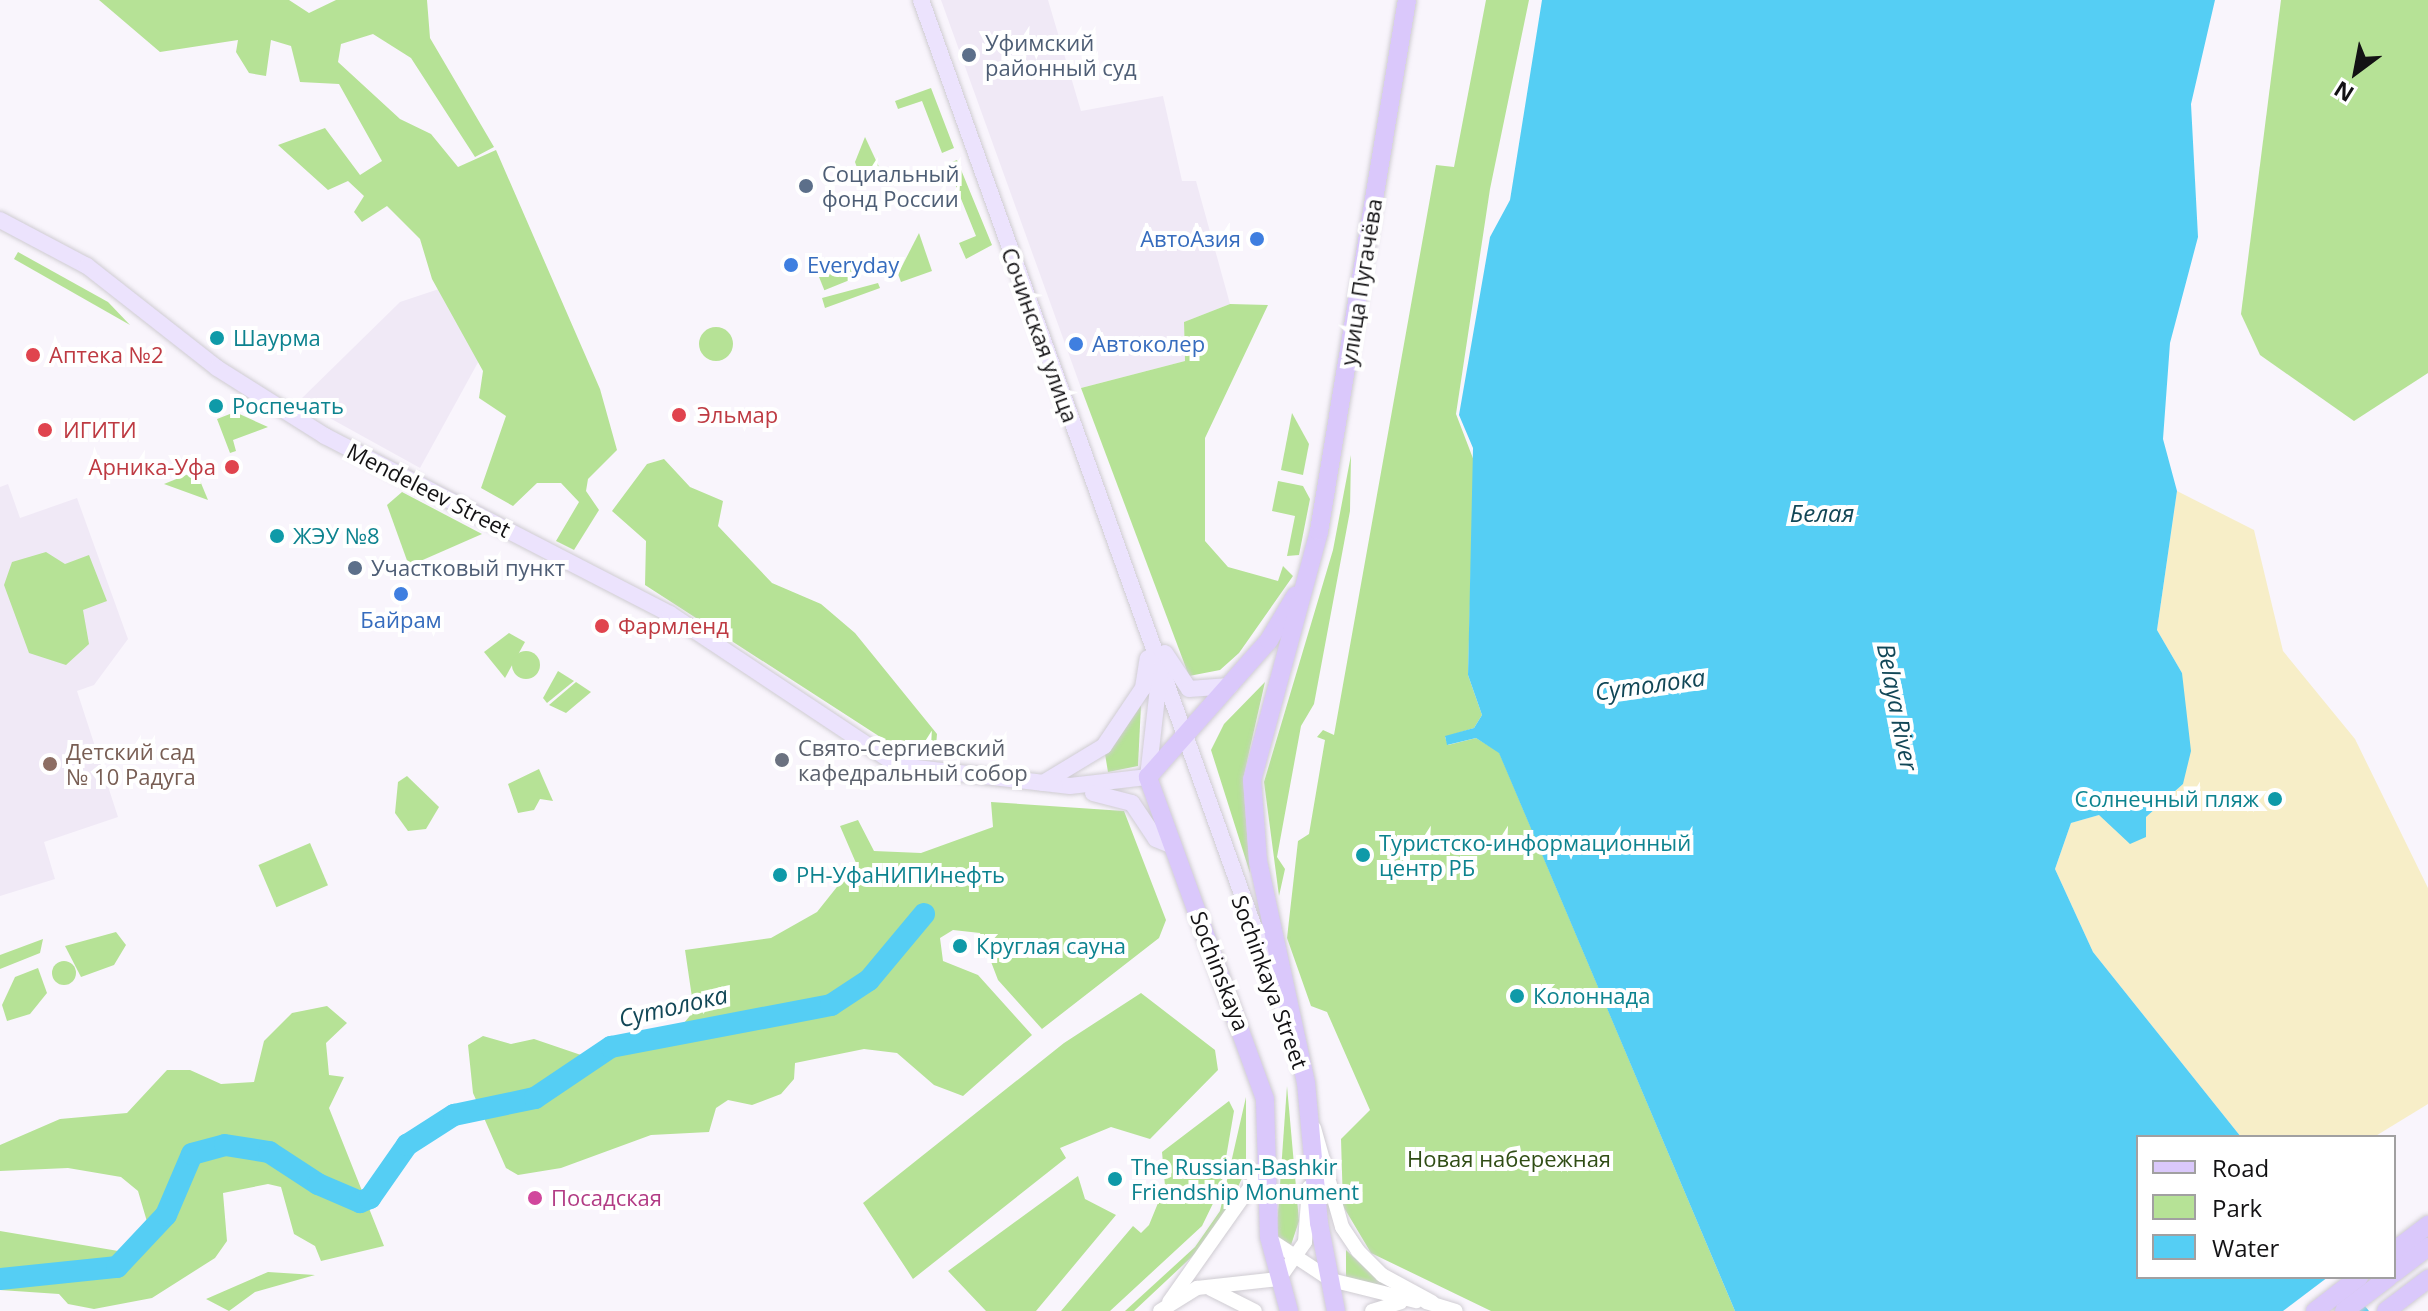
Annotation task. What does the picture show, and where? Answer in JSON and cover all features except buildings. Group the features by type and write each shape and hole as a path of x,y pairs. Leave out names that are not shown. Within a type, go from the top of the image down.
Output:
{"main road":[{"name":"Сочинская улица","path":"921,0 1185,737"},
{"name":"улица Пугачёва","path":"1312,564 1407,0"},
{"name":"Mendeleev Street","path":"0,220 87,266 217,368 325,436 670,614 899,766 1042,783 1148,777"},
{"path":"1148,777 1269,640 1312,564"},
{"path":"1291,1029 1287,971 1253,830 1252,780 1312,564"},
{"path":"1127,568 1179,682 1209,692 1230,686"},
{"path":"1042,783 1080,767 1104,746 1149,673 1127,568"},
{"name":"Сочинская улица","path":"1148,777 1160,670"},
{"name":"Sochinkaya Street","path":"1185,737 1291,1029 1312,1124 1323,1277"},
{"name":"Sochinskaya","path":"1148,777 1258,1074 1265,1099 1262,1170"},
{"path":"1042,783 1132,803 1156,839 1173,846"},
{"path":"1262,1170 1279,1279 1289,1311"},
{"path":"2396,1249 2428,1225"},
{"path":"2396,1271 2428,1247"},
{"path":"1323,1277 1336,1311"},
{"path":"2315,1311 2356,1279"},
{"path":"2344,1311 2386,1279"},
{"path":"2386,1311 2428,1279"}],"street":[{"path":"1312,1124 1342,1227 1358,1251 1382,1275 1432,1302 1456,1311"},
{"path":"1279,1279 1295,1262 1305,1242 1315,1169"},
{"path":"1164,1307 1178,1280 1223,1234 1262,1170"},
{"path":"1273,1243 1294,1251 1305,1242"},
{"path":"1273,1243 1295,1262 1323,1277 1416,1301 1432,1302"},
{"path":"1164,1307 1212,1284 1323,1277"},
{"path":"1164,1307 1213,1289 1255,1311"},
{"path":"1372,1311 1416,1301"}],"shaded area":[{"path":"941,0 1048,0 1081,111 1163,96 1182,181 1196,181 1230,304 1184,322 1185,361 1081,388"},
{"path":"451,285 487,346 420,468 299,401 400,302"},
{"path":"8,484 20,518 77,498 128,639 94,685 77,691 118,817 44,842 55,879 0,896 0,487"}],"green space":[{"path":"99,0 289,0 309,13 336,0 427,0 430,38 494,147 475,157 411,58 373,34 341,44 338,62 400,119 431,134 458,167 496,150 600,389 617,450 588,479 586,491 599,510 574,550 556,541 579,502 561,483 537,483 513,506 481,488 506,416 479,398 483,371 432,279 420,239 387,206 362,222 354,212 364,196 348,181 328,190 278,145 325,128 360,175 382,161 339,84 300,82 291,46 271,40 266,76 249,73 236,52 238,40 160,52"},
{"name":"Новая набережная","path":"1486,0 1529,0 1490,189 1456,414 1474,461 1468,675 1482,715 1474,728 1445,737 1448,745 1476,738 1499,752 1735,1311 1491,1311 1371,1253 1343,1206 1341,1139 1370,1110 1327,1012 1311,1006 1287,938 1298,841 1309,834 1325,740 1317,737 1323,730 1334,735 1436,165 1454,167"},
{"path":"2281,0 2428,0 2428,373 2354,421 2260,355 2241,314"},
{"path":"931,88 954,148 942,153 922,101 898,109 895,101"},
{"path":"865,137 880,169 860,176 855,162"},
{"path":"957,160 992,245 966,259 959,243 976,236 947,164"},
{"path":"919,233 932,271 901,282 898,274"},
{"path":"18,252 108,302 130,325 14,259"},
{"path":"851,260 858,277 824,290 818,273"},
{"path":"878,283 880,288 825,308 822,298"},
{"path":"1230,304 1268,305 1205,438 1205,541 1228,567 1278,581 1283,566 1293,576 1239,653 1220,670 1189,676 1081,388 1185,361 1184,322"},
{"path":"716,327 728,332 733,344 728,356 716,361 704,356 699,344 704,332"},
{"path":"235,412 268,427 233,440 236,451 230,453 217,419"},
{"path":"1292,413 1309,444 1303,475 1281,470"},
{"path":"1351,455 1350,511 1314,704 1301,726 1277,857 1285,869 1279,896 1264,782 1333,550"},
{"path":"664,459 690,487 723,501 718,526 772,583 821,604 855,633 937,734 935,758 905,753 645,585 646,541 612,511 647,464"},
{"path":"196,471 208,500 164,484"},
{"path":"1278,481 1303,486 1310,499 1299,555 1287,556 1295,516 1272,511"},
{"path":"402,492 482,534 409,566 387,505"},
{"path":"46,552 65,564 89,555 107,601 83,610 89,644 66,665 29,653 4,585 12,562"},
{"path":"509,633 525,642 505,678 484,652"},
{"path":"526,651 536,655 540,665 536,675 526,679 516,675 512,665 516,655"},
{"path":"558,671 574,681 547,703 543,698"},
{"path":"576,682 591,692 566,713 549,705"},
{"path":"1265,682 1243,779 1250,873 1211,750 1224,724"},
{"path":"1141,705 1138,766 1108,772 1105,754"},
{"path":"539,769 553,801 540,799 534,810 518,813 508,784"},
{"path":"407,776 439,807 426,829 408,831 395,813 398,782"},
{"path":"991,802 1124,811 1166,920 1159,938 1042,1029 998,980 980,933 953,930 940,938 943,961 978,975 1032,1035 963,1096 934,1085 897,1053 864,1049 795,1063 794,1079 781,1094 752,1105 728,1100 716,1108 709,1132 651,1135 561,1168 518,1175 506,1168 473,1093 468,1045 483,1036 511,1044 534,1039 581,1055 664,1047 694,1011 685,950 771,938 817,912 856,863 840,826 858,820 874,851 921,853 993,827"},
{"path":"310,843 328,885 276,907 258,865"},
{"path":"116,932 126,945 114,965 81,977 65,946"},
{"path":"43,939 40,953 0,969 0,955"},
{"path":"64,961 75,968 76,973 69,984 64,985 53,978 52,973 59,962"},
{"path":"38,968 47,993 30,1014 7,1021 2,1005 15,977"},
{"path":"1141,993 1215,1050 1218,1070 1150,1139 1111,1127 1060,1148 1066,1158 913,1279 863,1203 1064,1043"},
{"path":"327,1006 347,1023 326,1043 329,1075 344,1077 329,1108 384,1246 321,1261 315,1246 294,1234 281,1187 268,1184 223,1193 227,1241 215,1258 152,1298 94,1309 68,1304 59,1294 0,1290 0,1231 136,1254 148,1225 138,1191 121,1177 68,1168 0,1171 0,1145 60,1119 127,1113 167,1070 190,1070 221,1084 254,1082 264,1041 292,1013"},
{"path":"1287,1086 1299,1221 1291,1245 1277,1237"},
{"path":"1246,1097 1246,1170 1215,1235 1134,1311 1125,1311 1195,1247 1220,1211"},
{"path":"1229,1101 1234,1111 1221,1187 1202,1226 1110,1311 1061,1311 1133,1226 1141,1233 1149,1225 1165,1186 1162,1152"},
{"path":"1078,1176 1085,1199 1116,1215 1036,1311 986,1311 948,1271"},
{"path":"1346,1250 1366,1269 1402,1292 1346,1279"},
{"path":"268,1272 315,1275 255,1292 229,1311 206,1299"}],"sand":[{"name":"Солнечный пляж","path":"2177,491 2254,530 2283,651 2355,739 2428,888 2428,1104 2377,1135 2239,1135 2093,952 2055,869 2071,823 2099,815 2146,817 2183,784 2182,673 2157,630"}],"water":[{"name":"Белая","path":"1542,0 2215,0 2191,104 2198,237 2170,343 2163,439 2177,491 2157,630 2182,673 2191,751 2183,784 2146,817 2146,837 2130,844 2099,815 2071,823 2055,869 2093,952 2239,1135 2136,1135 2136,1279 2343,1279 2369,1311 1735,1311 1499,753 1476,738 1447,745 1445,736 1474,728 1482,715 1468,675 1473,448 1459,415 1490,237 1510,200"}],"pier":[{"path":"2325,1279 2348,1279 2358,1311 2283,1311"}],"waterway":[{"name":"Сутолока","path":"0,1279 117,1267 166,1215 192,1154 225,1145 269,1152 318,1184 360,1202 370,1198 407,1145 454,1115 535,1098 611,1047 831,1005 869,980 924,914"}],"place":[{"name":"Уфимский районный суд","path":"969,55"},
{"name":"Социальный фонд России","path":"806,186"},
{"name":"АвтоАзия","path":"1257,239"},
{"name":"Everyday","path":"791,265"},
{"name":"Шаурма","path":"217,338"},
{"name":"Автоколер","path":"1076,344"},
{"name":"Аптека №2","path":"33,355"},
{"name":"Роспечать","path":"216,406"},
{"name":"Эльмар","path":"679,415"},
{"name":"ИГИТИ","path":"45,430"},
{"name":"Арника-Уфа","path":"232,467"},
{"name":"ЖЭУ №8","path":"277,536"},
{"name":"Участковый пункт","path":"355,568"},
{"name":"Байрам","path":"401,594"},
{"name":"Фармленд","path":"602,626"},
{"name":"Свято-Сергиевский кафедральный собор","path":"782,760"},
{"name":"Детский сад № 10 Радуга","path":"50,764"},
{"name":"Солнечный пляж","path":"2275,799"},
{"name":"Туристско-информационный центр РБ","path":"1363,855"},
{"name":"РН-УфаНИПИнефть","path":"780,875"},
{"name":"Круглая сауна","path":"960,946"},
{"name":"Колоннада","path":"1517,996"},
{"name":"The Russian-Bashkir Friendship Monument","path":"1115,1179"},
{"name":"Посадская","path":"535,1198"}],"water label":[{"name":"Belaya River","path":"1898,707"}]}
